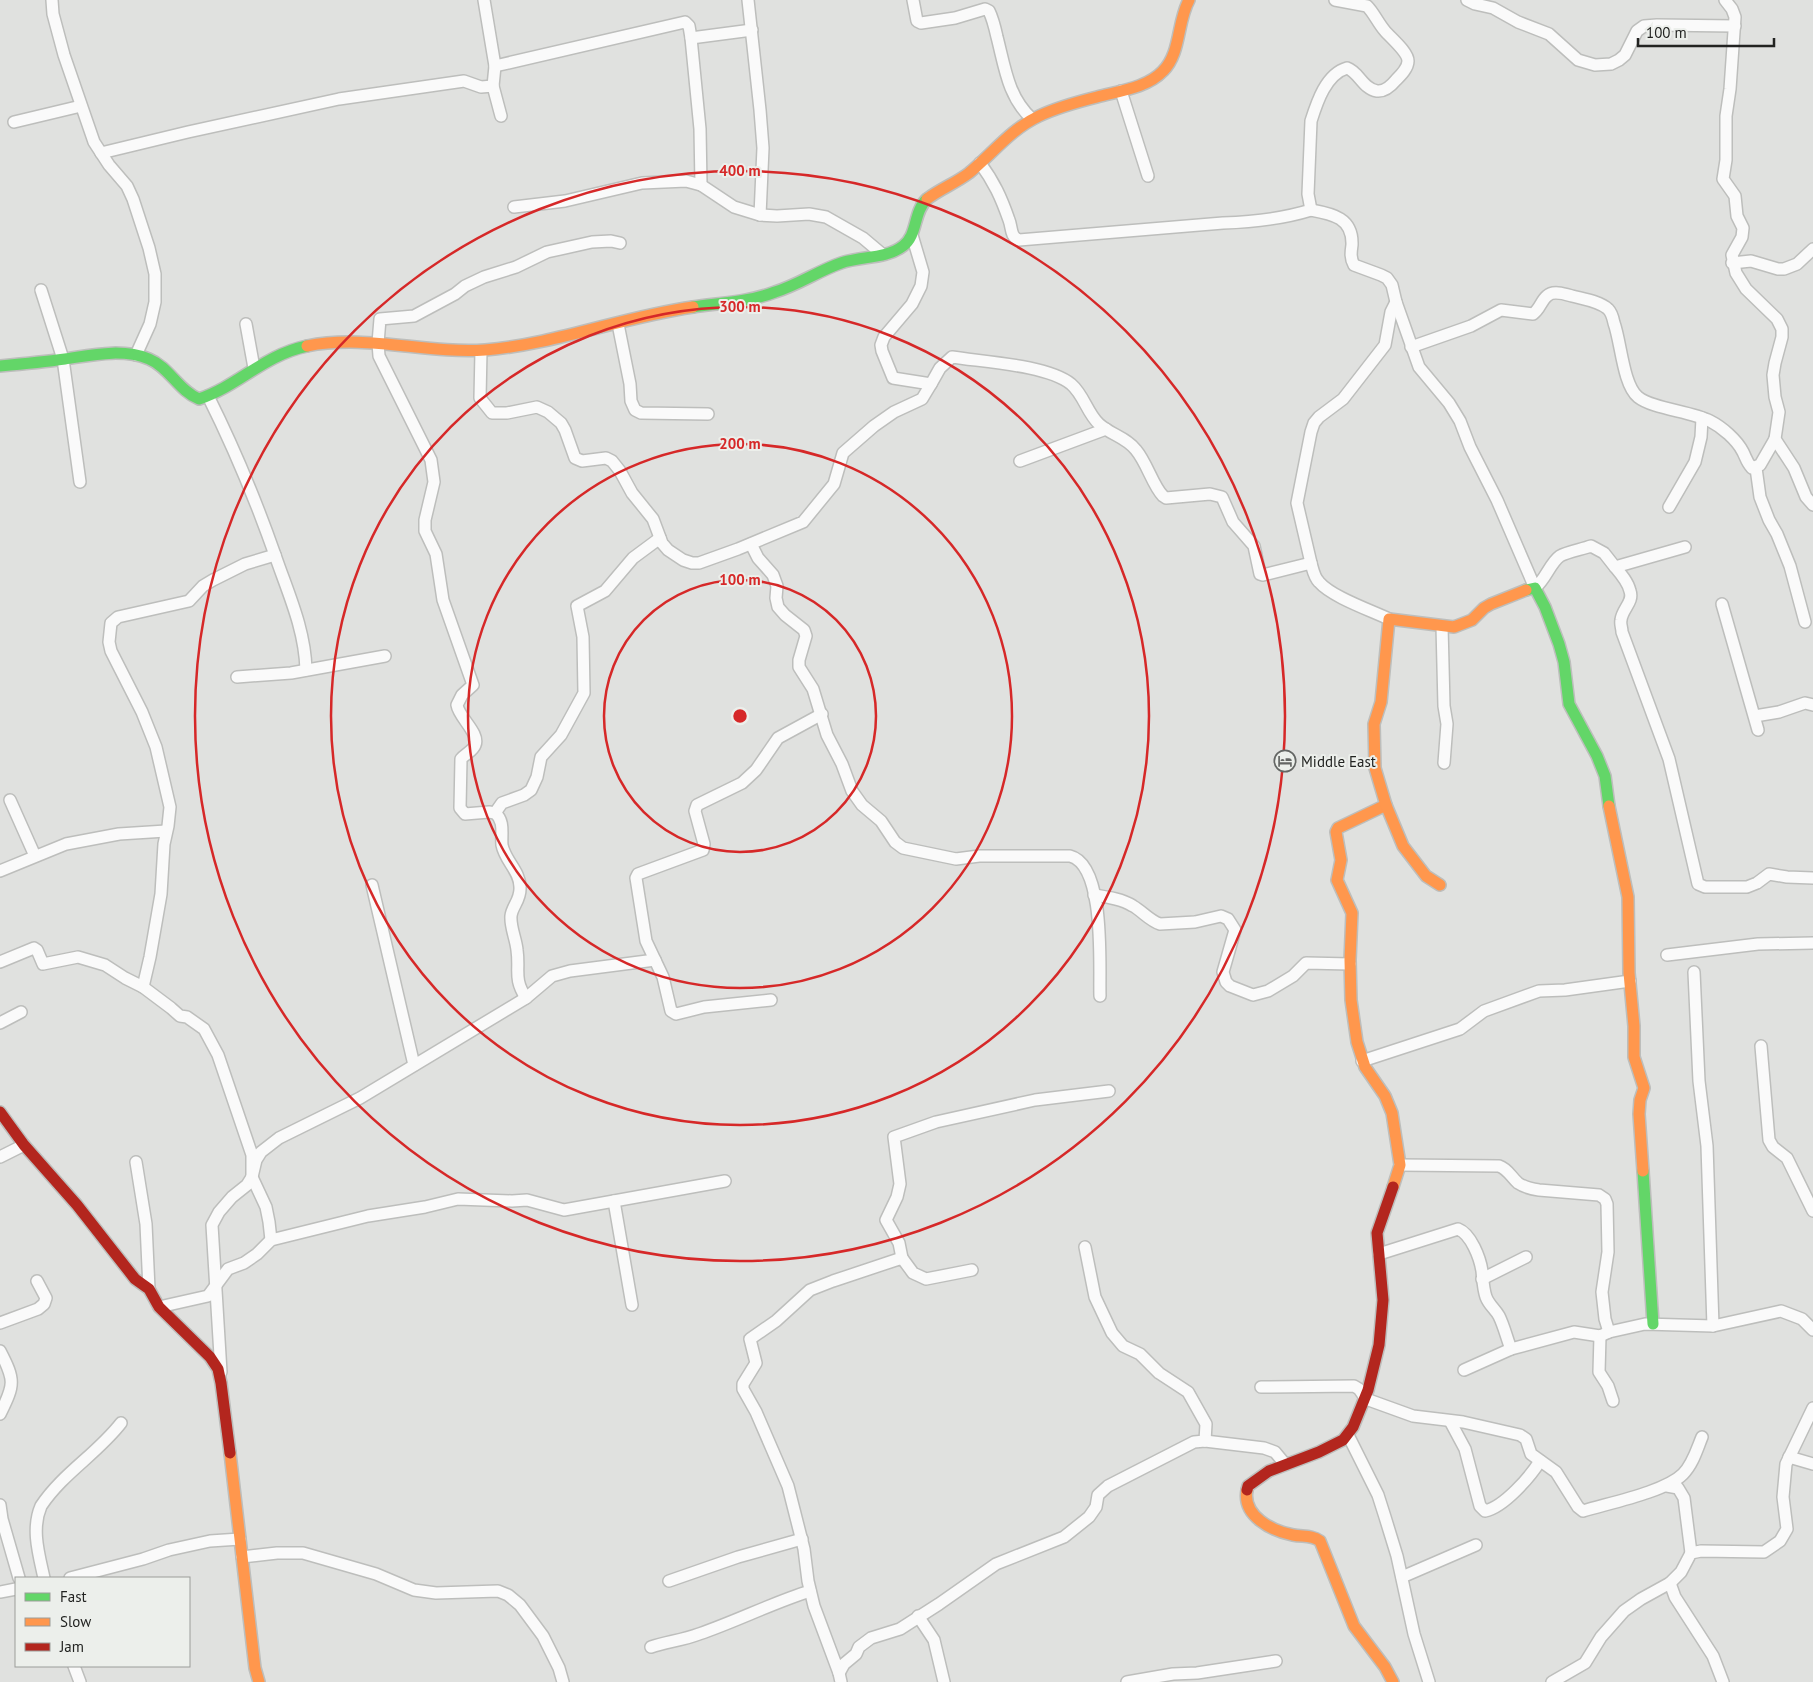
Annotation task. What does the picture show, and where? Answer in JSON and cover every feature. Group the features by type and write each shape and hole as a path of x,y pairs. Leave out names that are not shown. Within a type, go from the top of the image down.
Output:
{"street":[{"path":"52,0 53,14 94,142 127,186 133,199 155,274 155,302 150,324 136,355"},
{"path":"484,0 495,66 493,86 501,116"},
{"path":"748,0 763,148 760,215"},
{"path":"913,0 917,21 921,23 955,18 985,9 989,11 1009,87 1023,110 1032,119"},
{"path":"0,366 109,353 136,355 150,359 194,398 199,399 208,396 254,368 286,352 308,345 344,341 436,350 481,351 522,346 669,311 771,294 843,262 902,248 912,236 920,208 923,204 931,196 959,180 980,163 1009,134 1032,119 1050,111 1121,91 1162,73 1173,55 1180,20 1184,7 1189,0"},
{"path":"1311,210 1308,194 1311,121 1314,110 1329,80 1347,68 1354,72 1370,89 1386,90 1404,72 1408,64 1407,56 1367,6 1336,0"},
{"path":"1467,0 1474,4 1493,8 1518,22 1549,34 1578,60 1595,65 1611,64 1626,55 1637,31 1644,26 1735,26"},
{"path":"1725,0 1732,9 1735,17 1735,26 1726,116 1726,160 1723,175 1725,182 1735,196 1738,216 1743,228 1743,233 1732,255 1732,262 1740,282 1777,319 1782,329 1782,337 1773,375 1778,412 1774,439 1760,465 1756,468"},
{"path":"495,66 681,21 685,22 689,26 691,38 700,136 701,185"},
{"path":"691,38 752,30"},
{"path":"101,153 339,99 464,81 481,87 493,86"},
{"path":"1121,91 1148,176"},
{"path":"14,122 81,106"},
{"path":"980,163 996,186 1010,222 1012,235 1019,240 1223,222 1248,222 1292,216 1311,210 1343,220 1349,226 1352,234 1351,258 1354,265 1387,278 1392,284 1396,302 1419,367 1450,403 1460,421 1470,447 1497,500 1545,607 1564,662 1569,704 1592,744 1605,776 1606,790 1628,897 1634,1058 1644,1088 1640,1100 1639,1114 1653,1324"},
{"path":"514,207 565,201 642,183 686,181 701,185 734,207 760,215 809,214 826,217 863,238 882,254"},
{"path":"912,236 923,272 921,286 912,304 884,337 882,351 894,378 931,384"},
{"path":"526,998 519,984 517,974 517,950 511,919 512,912 520,896 521,886 515,870 504,851 501,820 495,813 465,814 460,808 461,759 473,748 476,740 459,713 457,705 462,695 473,685 443,600 436,554 425,531 425,520 434,482 431,460 379,356 380,319 412,317 455,294 464,286 516,267 547,252 592,242 611,241 620,243"},
{"path":"1732,262 1751,261 1784,269 1798,264 1813,249"},
{"path":"41,290 63,359 80,482"},
{"path":"1411,347 1471,326 1501,310 1533,314 1539,309 1547,296 1552,293 1572,296 1598,304 1610,311 1620,338 1628,383 1639,398 1710,421 1726,432 1739,446 1748,465 1756,468"},
{"path":"1396,302 1391,312 1385,344 1344,399 1319,418 1314,423 1311,432 1297,504 1314,575 1323,586 1389,619 1454,627 1472,620 1491,604 1530,588 1535,588 1543,581 1561,556 1591,546 1604,552 1631,592 1629,604 1622,614 1620,621 1622,632 1651,707 1673,772 1698,884 1705,887 1747,887 1757,883 1769,874 1813,878"},
{"path":"246,324 254,368"},
{"path":"618,324 630,384 631,401 635,410 641,413 708,414"},
{"path":"481,351 480,398 492,413 507,414 537,407 548,412 566,430 575,458 582,461 606,458 612,462 620,471 632,493 653,519 662,543 682,560 692,563 699,563 799,525 808,518 836,481 843,453 874,426 894,412 922,399 940,368 952,357 1039,370 1070,383 1091,415 1106,429 1130,442 1138,451 1163,496 1166,498 1210,494 1222,497 1233,522 1254,546 1260,574 1263,575 1311,564"},
{"path":"208,396 257,504 300,626 306,670"},
{"path":"1669,507 1695,462 1701,436 1702,418"},
{"path":"1020,461 1106,429"},
{"path":"1774,439 1794,468 1806,497 1813,505"},
{"path":"1756,468 1760,497 1790,566 1805,622"},
{"path":"495,813 500,805 506,801 524,795 531,790 537,777 541,756 561,735 584,693 583,637 577,606 605,591 633,558 660,538"},
{"path":"750,544 758,558 773,575 777,586 776,598 778,606 785,615 804,630 806,636 799,660 799,667 813,689 830,743 842,764 855,798 881,820 899,846 956,860 979,856 1073,856 1084,868 1094,895 1100,923 1100,996"},
{"path":"1615,567 1685,547"},
{"path":"143,987 161,894 164,844 170,807 159,756 142,712 111,651 109,642 111,623 118,618 189,601 203,586 212,580 245,564 275,555"},
{"path":"1722,604 1758,730"},
{"path":"1389,619 1381,702 1375,717 1375,768 1386,805 1403,846 1426,876 1440,885"},
{"path":"1442,626 1444,706 1447,724 1444,763"},
{"path":"237,677 292,672 385,656"},
{"path":"1755,716 1779,712 1805,703 1813,705"},
{"path":"770,1000 704,1007 676,1014 671,1011 666,985 646,941 636,876 703,850 704,844 695,811 696,806 742,783 756,770 778,738 822,714"},
{"path":"10,800 35,856"},
{"path":"1386,805 1338,828 1336,832 1341,860 1337,880 1351,910 1350,964 1353,1020 1362,1061 1368,1074 1385,1096 1392,1113 1400,1165 1377,1232 1376,1244 1379,1254 1383,1301 1379,1345 1366,1399 1348,1435 1325,1450 1285,1464 1260,1478 1248,1486 1245,1498 1260,1522 1286,1533 1312,1536 1320,1541 1359,1636 1387,1669 1393,1682"},
{"path":"0,871 66,844 119,834 166,831"},
{"path":"372,885 414,1065"},
{"path":"1094,895 1124,901 1160,924 1195,922 1221,916 1225,917 1231,922 1235,930 1224,969 1224,979 1230,986 1252,994 1270,990 1290,979 1306,962 1350,964"},
{"path":"1667,955 1758,944 1813,943"},
{"path":"0,962 34,948 37,950 43,964 79,957 105,965 143,987 180,1016 187,1017 204,1029 218,1055 252,1155 252,1177 266,1207 270,1222 271,1240"},
{"path":"259,1682 255,1668 221,1383 212,1225 218,1212 232,1197 247,1186 252,1177 256,1160 269,1145 279,1138 360,1098 526,998 552,976 655,960"},
{"path":"1694,972 1699,1081 1706,1146 1713,1326"},
{"path":"1362,1061 1460,1029 1484,1011 1539,991 1564,990 1630,981"},
{"path":"0,1023 21,1012"},
{"path":"1761,1046 1769,1140 1773,1147 1787,1158 1813,1211"},
{"path":"972,1270 926,1279 914,1273 902,1258 897,1240 886,1220 897,1197 900,1184 894,1137 936,1122 1035,1100 1109,1091"},
{"path":"0,1112 24,1145 77,1205 135,1279 150,1289"},
{"path":"0,1157 24,1145"},
{"path":"136,1162 146,1224 150,1289 159,1307 210,1357 218,1369 221,1383"},
{"path":"1400,1165 1499,1166 1519,1183 1530,1188 1599,1195 1605,1199 1608,1204 1608,1252 1602,1292 1605,1334 1599,1372 1608,1386 1613,1401"},
{"path":"159,1307 208,1296 215,1284 228,1270 244,1264 271,1240 368,1216 426,1207 458,1199 512,1202 527,1200 564,1210 725,1181"},
{"path":"614,1201 632,1305"},
{"path":"1379,1254 1458,1229 1462,1230 1467,1235 1480,1261 1486,1297 1489,1305 1499,1316 1511,1349"},
{"path":"1085,1247 1095,1297 1112,1333 1124,1346 1140,1354 1159,1373 1188,1392 1206,1424 1205,1441"},
{"path":"1482,1279 1526,1257"},
{"path":"840,1677 814,1606 802,1539 788,1486 766,1435 743,1390 743,1384 756,1363 750,1339 776,1321 810,1290 902,1258"},
{"path":"0,1323 38,1309 44,1304 46,1298 37,1281"},
{"path":"1464,1370 1511,1349 1574,1332 1605,1334 1629,1327 1653,1324 1713,1326 1781,1312 1802,1319 1813,1330"},
{"path":"0,1351 12,1378 8,1398 0,1414"},
{"path":"1261,1387 1354,1386 1359,1389 1366,1399 1413,1416 1480,1425 1525,1437 1531,1454 1556,1472 1578,1507 1583,1511 1667,1486 1683,1474 1692,1463 1702,1437"},
{"path":"1691,1553 1701,1551 1764,1552 1780,1541 1787,1529 1783,1498 1786,1464 1813,1408"},
{"path":"1450,1421 1465,1449 1480,1506 1485,1511 1492,1509 1517,1489 1540,1461"},
{"path":"44,1577 37,1542 41,1506 68,1475 109,1439 121,1423"},
{"path":"1348,1435 1378,1495 1402,1577 1414,1634 1429,1682"},
{"path":"840,1677 844,1664 856,1654 859,1647 871,1638 900,1629 996,1564 1064,1536 1089,1517 1096,1507 1098,1495 1108,1486 1189,1443 1205,1441 1264,1448 1272,1450 1285,1464"},
{"path":"1789,1457 1813,1464"},
{"path":"1552,1682 1587,1661 1601,1637 1624,1611 1670,1583 1681,1572 1691,1553 1684,1498 1678,1488 1667,1486"},
{"path":"0,1504 2,1519 19,1577"},
{"path":"74,1577 143,1560 168,1550 210,1541 240,1539"},
{"path":"669,1581 729,1560 802,1539"},
{"path":"1402,1577 1476,1545"},
{"path":"242,1557 277,1553 303,1553 376,1574 414,1590 436,1593 498,1591 508,1595 520,1604 543,1636 559,1668 563,1682"},
{"path":"1670,1583 1675,1596 1714,1656 1724,1682"},
{"path":"0,1592 15,1589"},
{"path":"650,1647 696,1635 810,1591"},
{"path":"918,1616 934,1640 944,1682"},
{"path":"1127,1682 1179,1673 1197,1673 1276,1661"},
{"path":"74,1667 80,1682"}],"traffic: fast":[{"path":"693,307 745,300 765,295 792,286 841,263 896,250 908,241 919,210 927,199"},
{"path":"0,366 96,354 128,354 149,359 156,363 199,399 226,386 277,356 307,346"},
{"path":"1526,590 1535,588 1545,607 1564,662 1569,704 1597,756 1605,776 1609,806"},
{"path":"1643,1171 1653,1324"}],"traffic: slow":[{"path":"927,199 969,173 1011,134 1029,121 1068,105 1141,85 1156,77 1169,64 1173,55 1182,18 1189,0"},
{"path":"307,346 351,342 441,349 485,350 537,342 667,311 693,307"},
{"path":"1440,885 1426,876 1403,846 1386,805 1375,768 1374,724 1381,702 1389,619 1454,627 1472,620 1491,604 1526,590"},
{"path":"1386,805 1338,828 1336,832 1341,860 1337,880 1352,913 1351,1000 1357,1042 1365,1067 1385,1096 1392,1113 1400,1165 1393,1187"},
{"path":"1609,806 1628,897 1629,973 1634,1026 1634,1057 1644,1088 1640,1100 1639,1114 1643,1171"},
{"path":"230,1453 255,1668 259,1682"},
{"path":"1247,1490 1249,1507 1260,1521 1276,1530 1297,1536 1311,1537 1320,1541 1354,1626 1385,1667 1393,1682"}],"traffic: jam":[{"path":"0,1112 24,1145 77,1205 135,1279 149,1289 159,1307 210,1357 218,1369 221,1383 230,1453"},
{"path":"1247,1490 1248,1486 1269,1471 1319,1452 1343,1440 1353,1427 1368,1390 1379,1345 1383,1300 1377,1233 1393,1187"}],"place":[{"name":"Middle East","path":"1285,761"}]}
